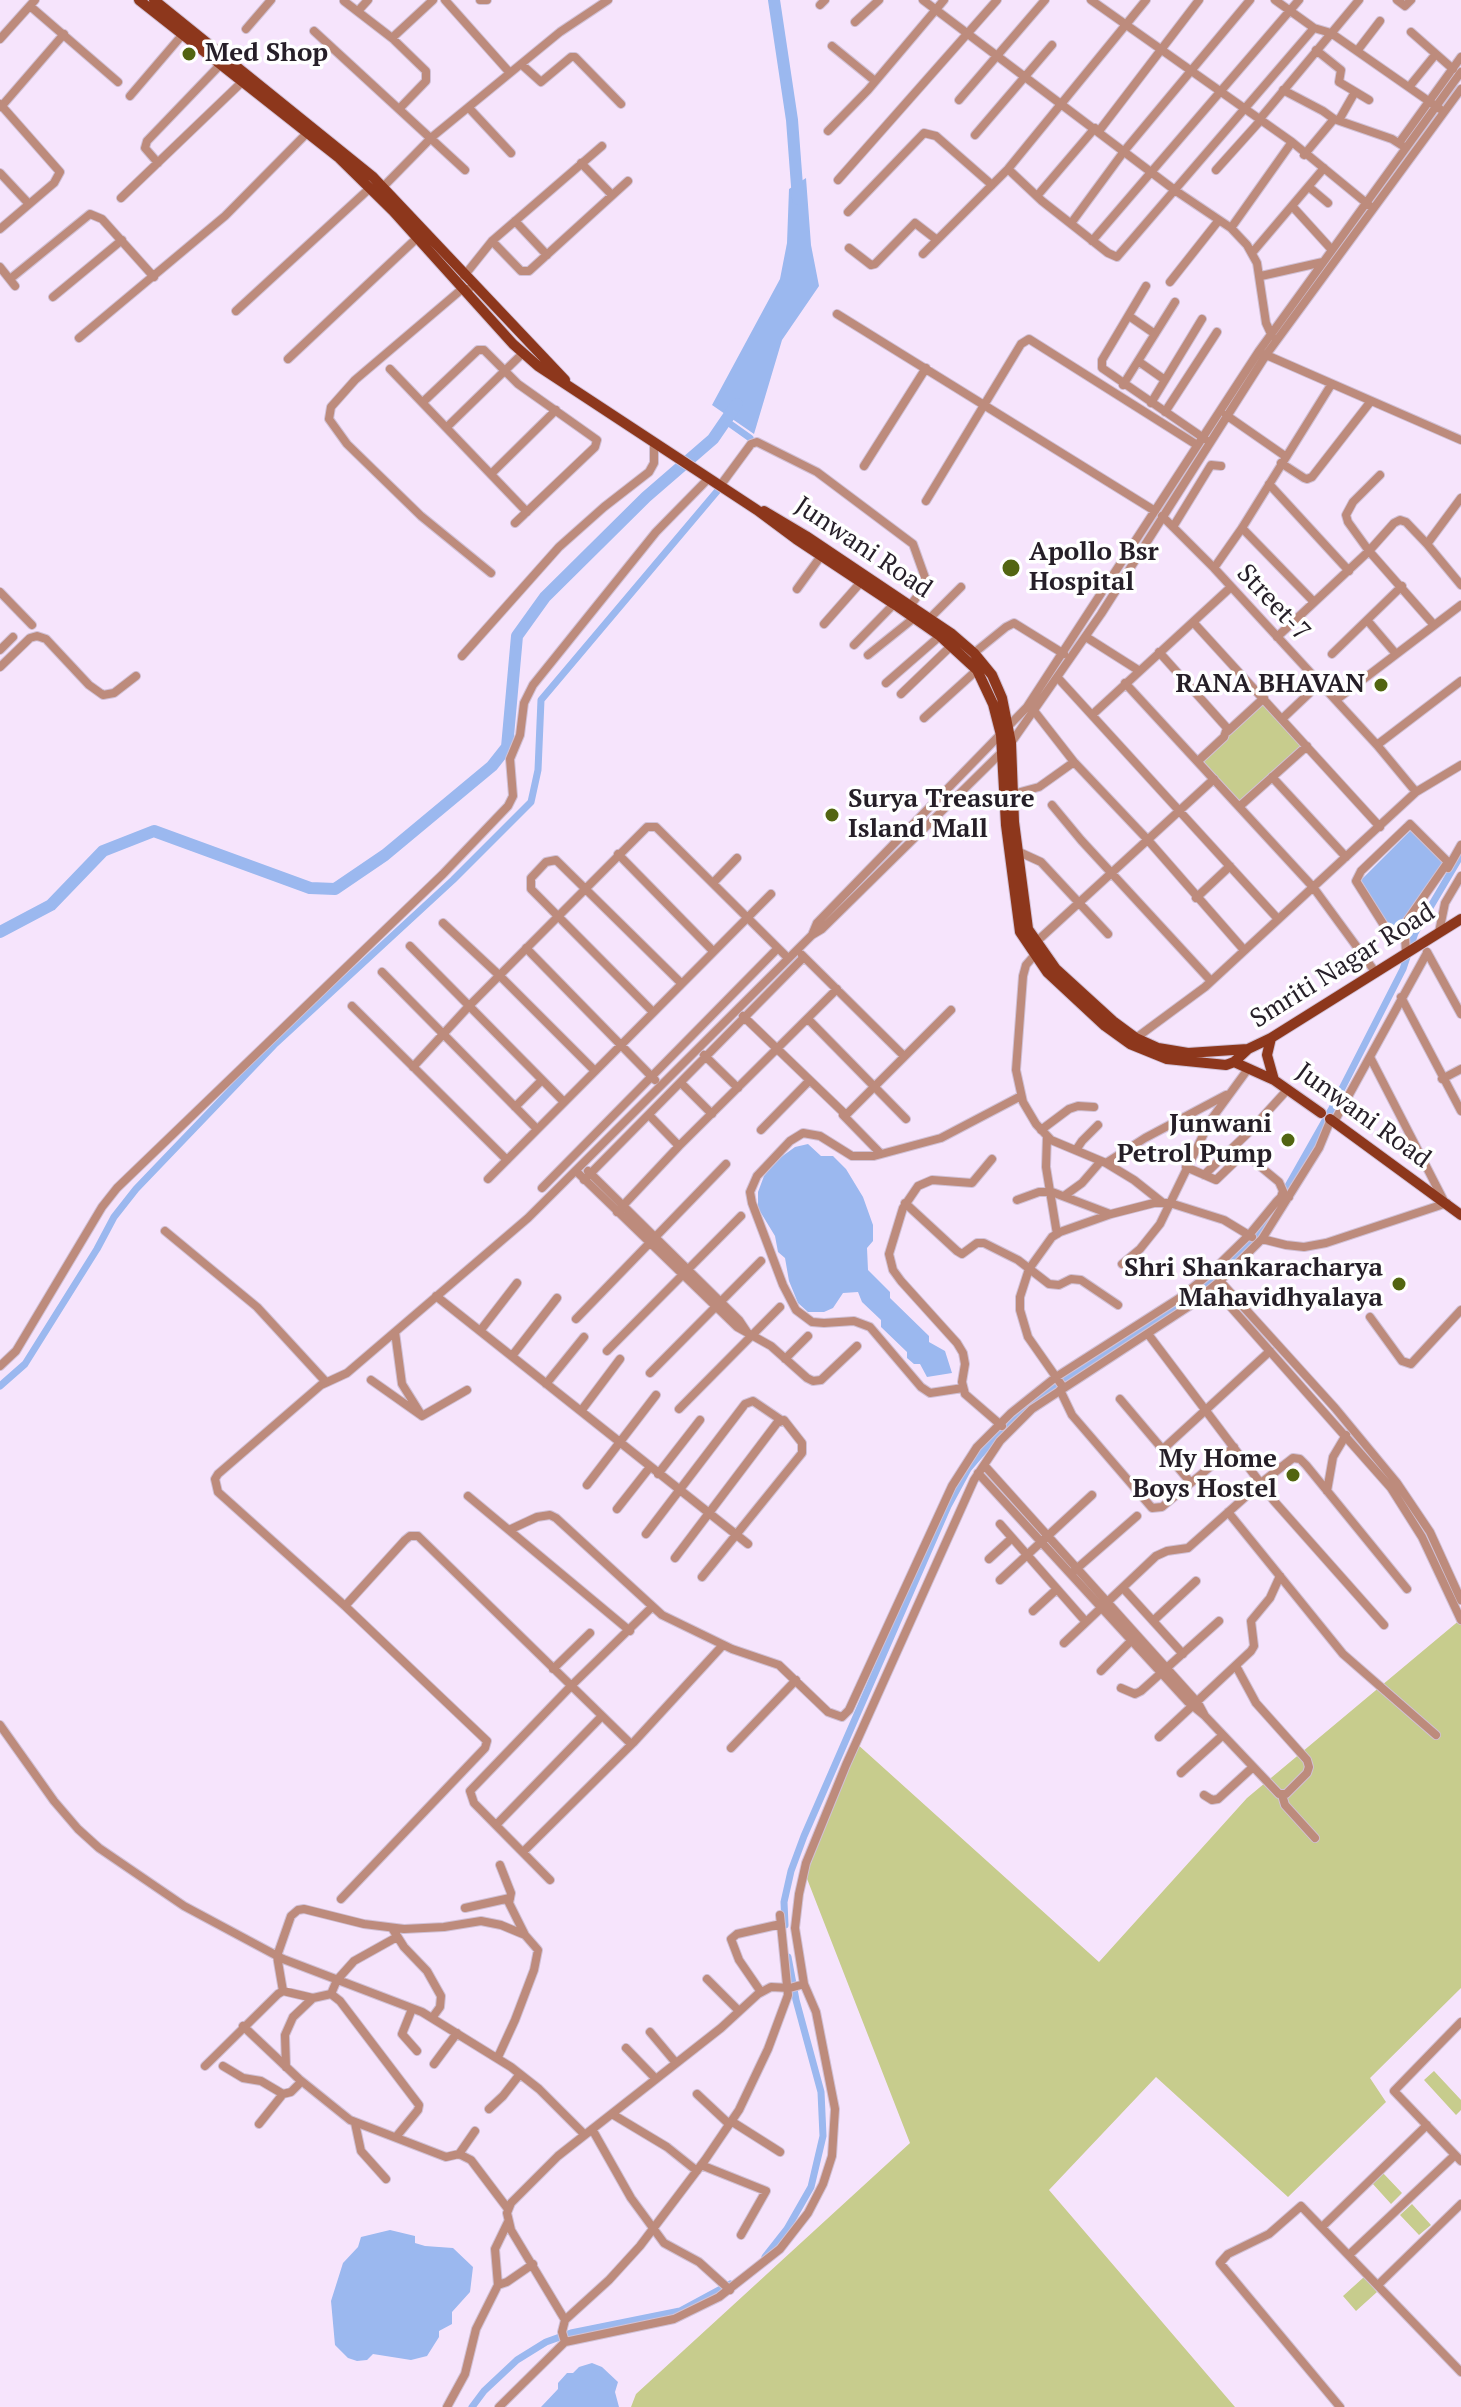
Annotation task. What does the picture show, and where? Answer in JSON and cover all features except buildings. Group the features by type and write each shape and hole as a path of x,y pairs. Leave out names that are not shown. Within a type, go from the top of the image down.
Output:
{"main road":[{"path":"139,0 242,82 310,130 370,188 523,353 757,510"},
{"path":"154,0 383,187 571,388"},
{"name":"Junwani Road","path":"757,510 940,636 977,670 1011,743 1024,910 1036,949"},
{"name":"Junwani Road","path":"757,510 774,516 910,606 974,653 985,666 997,686 1005,732 1002,752 1006,825 1020,932 1105,1026 1130,1044 1152,1054 1202,1063 1226,1065 1234,1062 1274,1080 1461,1215"},
{"name":"Smriti Nagar Road","path":"1248,1049 1271,1038 1406,953 1423,948 1439,932 1461,919"},
{"name":"Junwani Road","path":"1078,996 1136,1038 1158,1048 1188,1053 1248,1049"},
{"path":"1271,1038 1267,1055 1274,1080"},
{"path":"1234,1062 1248,1049"}],"street":[{"path":"358,11 368,0"},
{"path":"392,38 433,0"},
{"path":"445,0 510,73"},
{"path":"480,0 487,0"},
{"path":"236,311 370,188 383,187 432,137 560,32 608,0"},
{"path":"855,22 879,0"},
{"path":"923,0 1125,150 1151,173 1231,228 1252,253 1261,276 1266,323 1273,338"},
{"path":"828,131 944,0"},
{"path":"838,180 997,0"},
{"path":"959,100 1045,0"},
{"path":"1091,0 1292,142 1304,155 1370,206"},
{"path":"923,254 1008,169 1146,0"},
{"path":"1037,196 1097,130 1199,0"},
{"path":"1072,222 1125,150 1250,0"},
{"path":"1275,0 1314,28 1331,33 1436,107"},
{"path":"1092,241 1299,0"},
{"path":"1216,170 1359,0"},
{"path":"1397,0 1405,6 1411,0"},
{"path":"344,1 392,38 422,66 428,76 400,108"},
{"path":"246,29 265,2"},
{"path":"0,39 33,3 118,82"},
{"path":"1357,51 1380,21"},
{"path":"1008,169 1092,241 1113,256 1121,256 1314,28"},
{"path":"314,31 465,170"},
{"path":"1411,32 1435,55 1457,70"},
{"path":"0,229 54,183 60,172 1,105 64,34"},
{"path":"130,96 183,34"},
{"path":"975,135 1052,45"},
{"path":"832,46 875,81"},
{"path":"1316,50 1341,70 1339,82 1369,100"},
{"path":"1409,87 1435,55"},
{"path":"521,64 541,82 575,57 621,104"},
{"path":"959,786 1002,752 1035,712 1086,637 1203,442 1262,353 1370,206 1436,107 1461,57"},
{"path":"158,163 145,148 147,141 220,65"},
{"path":"121,198 242,82"},
{"path":"1273,338 1323,262 1370,206 1403,146 1436,107 1461,89"},
{"path":"1283,90 1336,120 1403,146"},
{"path":"1304,155 1326,125 1336,120 1355,92"},
{"path":"469,108 511,153"},
{"path":"79,338 232,209 310,130"},
{"path":"848,212 924,133 936,136 992,185"},
{"path":"1231,228 1292,142"},
{"path":"464,276 492,241 602,146"},
{"path":"581,163 612,195"},
{"path":"1252,253 1324,168"},
{"path":"0,173 29,204"},
{"path":"492,241 524,273 628,181"},
{"path":"1309,187 1328,203"},
{"path":"1293,207 1332,250"},
{"path":"0,267 13,282 90,214 102,219 154,277"},
{"path":"1170,282 1219,220"},
{"path":"515,221 547,255"},
{"path":"849,248 871,265 875,264 915,223 937,240"},
{"path":"288,359 417,238"},
{"path":"53,297 122,240"},
{"path":"1261,276 1323,262"},
{"path":"1146,286 1101,364 1105,372 1203,442"},
{"path":"476,288 462,289 355,380 331,407 329,419 347,444 421,516 491,573"},
{"path":"1123,385 1175,302"},
{"name":"Street-7","path":"837,314 986,403 1159,513 1336,700 1416,792"},
{"path":"1129,316 1155,334"},
{"path":"1151,403 1202,319"},
{"path":"1165,412 1217,332"},
{"path":"926,501 1021,344 1029,339 1203,442"},
{"path":"1187,346 1202,355"},
{"path":"423,402 481,349 503,372 592,434 597,444 515,523"},
{"path":"447,427 523,353"},
{"path":"1262,353 1461,440"},
{"path":"1203,442 1226,415 1262,353"},
{"path":"1138,361 1165,380"},
{"path":"864,466 926,368"},
{"path":"390,369 527,512"},
{"path":"1214,568 1331,385"},
{"path":"1226,415 1307,479 1312,477 1371,401"},
{"path":"491,474 556,410"},
{"path":"1450,434 1461,426"},
{"path":"720,486 751,444 757,442 817,472 913,544 927,583 910,606"},
{"path":"462,656 559,547 649,472 658,445"},
{"path":"1173,527 1211,465 1221,466"},
{"path":"1380,475 1353,502 1346,515 1353,531 1434,625"},
{"path":"0,1366 16,1351 102,1207 117,1188 443,874 508,806 513,796 510,759 520,735 524,703 533,685 703,476"},
{"path":"1269,484 1349,571"},
{"path":"1427,544 1459,505"},
{"path":"341,1899 487,1744 483,1736 215,1486 218,1474 326,1382 347,1373 528,1218 812,935 817,923 959,786 1036,696 1159,513"},
{"path":"1277,637 1400,520 1406,522 1427,544 1461,585"},
{"path":"1242,528 1314,602"},
{"path":"797,589 821,556"},
{"path":"824,624 861,582"},
{"path":"1332,654 1402,586"},
{"path":"929,619 961,587"},
{"path":"1092,715 1231,587"},
{"path":"0,592 32,625"},
{"path":"0,610 9,602"},
{"path":"854,645 894,604"},
{"path":"1336,700 1461,605"},
{"path":"868,655 914,618"},
{"path":"1367,620 1396,654"},
{"path":"1193,622 1380,827"},
{"path":"974,653 1014,623 1064,654"},
{"path":"0,667 30,638 37,636 46,639 89,685 103,695 114,693 136,676"},
{"path":"886,683 940,636"},
{"path":"1086,637 1138,670"},
{"path":"901,694 951,646"},
{"path":"1159,652 1228,731"},
{"path":"924,718 977,670"},
{"path":"1058,678 1278,919"},
{"path":"1377,745 1461,681"},
{"path":"1125,683 1313,887 1376,973"},
{"path":"1283,718 1320,683"},
{"path":"1198,761 1264,698"},
{"path":"1035,712 1074,762 1147,839 1244,950"},
{"path":"1240,806 1307,746"},
{"path":"1013,794 1039,787 1074,762"},
{"path":"1136,1038 1211,981 1416,792 1461,765"},
{"path":"1272,777 1346,857"},
{"path":"1057,1234 1044,1133 1021,1096 1016,1070 1026,965 1036,949 1079,905 1214,779"},
{"path":"1052,805 1211,981"},
{"path":"1410,824 1448,862 1395,939 1388,934 1356,881 1361,871 1410,824"},
{"path":"413,1067 618,854 643,829 652,826 788,958"},
{"path":"1406,953 1405,936 1461,845"},
{"path":"1017,851 1041,862 1108,934"},
{"path":"618,854 713,951"},
{"path":"713,883 737,858"},
{"path":"653,1012 529,885 531,878 546,862 556,860 681,983"},
{"path":"1196,898 1230,866"},
{"path":"1439,932 1445,903 1461,876"},
{"path":"488,1179 771,894"},
{"path":"443,923 595,1071"},
{"path":"1395,939 1405,936"},
{"path":"410,946 564,1102"},
{"path":"526,948 662,1086"},
{"path":"542,1188 778,948"},
{"path":"1059,1384 1148,1334 1216,1284 1255,1239 1319,1148 1329,1118 1370,1057 1423,948"},
{"path":"1423,948 1461,1014"},
{"path":"797,950 904,1056"},
{"path":"587,1176 804,957"},
{"path":"382,972 537,1129"},
{"path":"620,1209 837,989"},
{"path":"1401,997 1461,1111"},
{"path":"352,1006 507,1160"},
{"path":"737,1010 881,1154"},
{"path":"843,1115 849,1113 951,1010"},
{"path":"808,1019 906,1119"},
{"path":"698,1049 738,1088"},
{"path":"1044,1133 1103,1162 1166,1203 1224,1220 1255,1239 1304,1247 1326,1243 1445,1202 1370,1057"},
{"path":"1122,1264 1153,1234 1210,1121 1248,1069"},
{"path":"1442,1079 1461,1069"},
{"path":"515,1107 542,1080"},
{"path":"761,1130 809,1081"},
{"path":"681,1083 712,1114"},
{"path":"1204,1175 1288,1089"},
{"path":"1064,1196 1103,1162 1230,1093"},
{"path":"963,1388 930,1393 921,1387 870,1327 862,1323 812,1322 803,1316 789,1299 750,1192 757,1176 790,1141 803,1133 820,1136 852,1156 881,1154 941,1138 1021,1096"},
{"path":"1044,1133 1069,1109 1094,1107"},
{"path":"649,1115 679,1146"},
{"path":"1076,1150 1098,1125"},
{"path":"1186,1167 1216,1180 1243,1154"},
{"path":"992,1159 972,1183 926,1181 918,1186 905,1203 889,1254 890,1264 901,1281 957,1343 965,1364 965,1394 1004,1428"},
{"path":"1256,1163 1279,1182 1285,1197"},
{"path":"576,1319 726,1164"},
{"path":"580,1169 737,1327 771,1346 807,1378 816,1382 857,1346"},
{"path":"1017,1200 1039,1192 1052,1192 1111,1214"},
{"path":"509,1530 537,1517 550,1515 556,1518 652,1607 687,1629 779,1665 813,1698 835,1716 842,1717 849,1710 952,1486 977,1447 1032,1409 1059,1384 1181,1297 1255,1239 1285,1197"},
{"path":"905,1203 962,1254 977,1243 984,1243 1018,1260 1054,1285 1071,1279 1081,1280 1118,1305"},
{"path":"1166,1203 1133,1207 1111,1214 1057,1234 1042,1247 1029,1269 1020,1297 1023,1327 1059,1384 1072,1415 1152,1508 1162,1507 1234,1447"},
{"path":"607,1351 741,1216"},
{"path":"165,1231 257,1307 326,1382"},
{"path":"650,1373 761,1261"},
{"path":"480,1331 517,1283"},
{"path":"1216,1284 1270,1351 1377,1471 1404,1507 1436,1565 1461,1620"},
{"path":"1216,1284 1335,1408 1391,1475 1430,1532 1461,1600"},
{"path":"436,1296 748,1544"},
{"path":"512,1356 557,1298"},
{"path":"679,1409 749,1333 780,1307"},
{"path":"1370,1317 1402,1361 1411,1364 1461,1310"},
{"path":"395,1332 402,1384 422,1416"},
{"path":"1148,1334 1261,1483 1324,1560 1384,1625"},
{"path":"785,1359 808,1336"},
{"path":"546,1384 584,1337"},
{"path":"1162,1450 1270,1351"},
{"path":"581,1411 620,1359"},
{"path":"371,1380 422,1416"},
{"path":"422,1416 467,1390"},
{"path":"587,1485 656,1395"},
{"path":"1120,1399 1191,1483"},
{"path":"646,1534 745,1404 753,1401 787,1423 802,1443 802,1453 702,1577"},
{"path":"658,1474 700,1420"},
{"path":"675,1558 781,1420"},
{"path":"565,2320 609,2280 699,2168 730,2122 768,2049 794,1986 795,1928 806,1863 944,1544 1004,1428"},
{"path":"1327,1491 1333,1457 1346,1435"},
{"path":"1064,1643 1156,1556 1188,1548 1293,1458 1300,1459 1306,1465 1407,1589"},
{"path":"617,1509 650,1467"},
{"path":"981,1469 1205,1716 1282,1795"},
{"path":"1000,1580 1092,1495"},
{"path":"468,1496 630,1631"},
{"path":"1228,1512 1343,1654 1436,1735"},
{"path":"1073,1572 1137,1516"},
{"path":"1000,1524 1086,1622"},
{"path":"345,1606 405,1540 418,1536 631,1744"},
{"path":"989,1559 1012,1538"},
{"path":"1159,1737 1251,1651 1254,1646 1251,1621 1270,1598 1280,1576"},
{"path":"1153,1621 1196,1581"},
{"path":"1123,1588 1183,1654"},
{"path":"1033,1611 1057,1589"},
{"path":"550,1880 470,1797 474,1784 652,1607"},
{"path":"1121,1688 1135,1694 1219,1621"},
{"path":"553,1669 590,1633"},
{"path":"1101,1671 1134,1638"},
{"path":"523,1852 631,1744 723,1645"},
{"path":"1236,1666 1256,1703 1302,1754 1309,1767 1307,1773 1282,1795"},
{"path":"731,1748 796,1680"},
{"path":"497,1824 602,1716"},
{"path":"0,1725 54,1801 78,1829 99,1848 184,1906 277,1956 432,2018 498,2057 520,2074 588,2132 652,2230 664,2243 694,2258 727,2288"},
{"path":"1181,1773 1223,1735"},
{"path":"1204,1795 1214,1801 1218,1799 1253,1767"},
{"path":"1282,1795 1285,1805 1315,1838"},
{"path":"498,2057 534,1970 538,1950 525,1935 509,1903 510,1891 500,1865"},
{"path":"465,1908 510,1898"},
{"path":"283,1991 277,1956 291,1916 298,1910 392,1928 444,1927 481,1921 525,1935"},
{"path":"563,2337 674,2319 698,2309 780,2249 808,2213 823,2184 832,2156 835,2109 816,2012 794,1986 780,1920 737,1934 731,1939 739,1960 761,1992"},
{"path":"392,1928 427,1971 441,1996 440,2007 432,2018"},
{"path":"331,1994 337,1980 362,1956 397,1937"},
{"path":"707,1979 739,2011"},
{"path":"447,2407 465,2374 476,2329 498,2285 495,2251 508,2222 511,2203 550,2163 761,1992 771,1987 794,1986"},
{"path":"283,1991 313,1998 331,1994"},
{"path":"205,2066 243,2026 283,1991"},
{"path":"331,1994 340,2001 419,2105 396,2137"},
{"path":"286,2067 285,2035 293,2017 313,1998"},
{"path":"412,2009 402,2034 417,2051"},
{"path":"1349,2255 1458,2158 1394,2091 1461,2022"},
{"path":"243,2026 301,2082 355,2123 446,2157 459,2154 471,2160 508,2209"},
{"path":"650,2032 676,2063"},
{"path":"434,2064 457,2033"},
{"path":"626,2048 656,2079"},
{"path":"223,2066 243,2078 261,2081 283,2094"},
{"path":"489,2109 520,2074"},
{"path":"259,2124 283,2094 291,2092 301,2082"},
{"path":"697,2094 730,2122 780,2152"},
{"path":"612,2114 699,2168 766,2191 741,2235"},
{"path":"355,2123 361,2151 386,2179"},
{"path":"1322,2227 1427,2125"},
{"path":"459,2154 475,2131"},
{"path":"1378,2285 1461,2204"},
{"path":"1340,2407 1220,2263 1228,2254 1269,2234 1301,2206 1461,2372"},
{"path":"499,2407 563,2337 565,2320 508,2222"},
{"path":"498,2285 533,2264"}],"green space":[{"path":"1264,698 1307,746 1240,806 1198,761"},
{"path":"1461,1619 1461,1988 1370,2078 1386,2102 1288,2197 1156,2077 1049,2190 1235,2407 631,2407 636,2394 910,2143 804,1871 856,1743 1099,1962 1247,1798"},
{"path":"1434,2071 1461,2100 1461,2110 1456,2115 1424,2080"},
{"path":"1383,2173 1402,2193 1391,2204 1372,2183"},
{"path":"1412,2204 1431,2225 1419,2235 1400,2215"},
{"path":"1364,2277 1377,2292 1356,2311 1343,2296"}],"water":[{"path":"806,178 811,245 819,286 782,340 754,434 712,405 780,279 787,243 789,189"},
{"path":"1411,830 1445,863 1393,933 1361,880"},
{"path":"808,1144 821,1156 833,1156 846,1169 863,1197 873,1225 873,1241 867,1248 868,1270 890,1292 890,1298 929,1336 929,1342 945,1351 952,1373 927,1377 920,1364 914,1364 907,1358 907,1352 881,1327 881,1320 862,1302 858,1292 843,1293 833,1308 824,1312 808,1312 798,1303 789,1281 785,1258 778,1252 775,1236 758,1208 758,1192 764,1176 777,1160 795,1147"},
{"path":"390,2230 415,2236 415,2243 425,2246 453,2248 473,2267 470,2292 452,2312 452,2324 439,2331 439,2337 427,2356 411,2360 373,2354 367,2360 357,2361 348,2358 335,2345 331,2301 343,2263 358,2247 361,2237"},
{"path":"592,2363 602,2367 618,2382 615,2392 619,2407 541,2407 558,2389 558,2383 567,2373"}],"waterway":[{"path":"774,0 792,120 798,199"},
{"path":"0,932 51,905 103,851 154,831 310,888 335,889 385,855 492,766 507,747 517,636 545,597 646,497 713,439 737,404"},
{"path":"726,421 750,438"},
{"path":"0,1386 25,1364 114,1217 136,1189 274,1045 453,880 531,802 538,770 541,700 719,489"},
{"path":"785,1925 784,1902 804,1836 948,1506 968,1469 1007,1423 1038,1398 1201,1292 1256,1235 1271,1216 1331,1110 1403,969 1415,933 1461,855"},
{"path":"765,2257 787,2229 811,2187 823,2136 821,2092 796,2000 788,1957"},
{"path":"472,2407 517,2360 546,2342 571,2333 680,2311 730,2284"}],"place":[{"name":"Med Shop","path":"189,54"},
{"name":"Apollo Bsr Hospital","path":"1011,568"},
{"name":"RANA BHAVAN","path":"1381,685"},
{"name":"Surya Treasure Island Mall","path":"832,815"},
{"name":"Junwani Petrol Pump","path":"1288,1140"},
{"name":"Shri Shankaracharya Mahavidhyalaya","path":"1399,1284"},
{"name":"My Home Boys Hostel","path":"1293,1475"}]}
